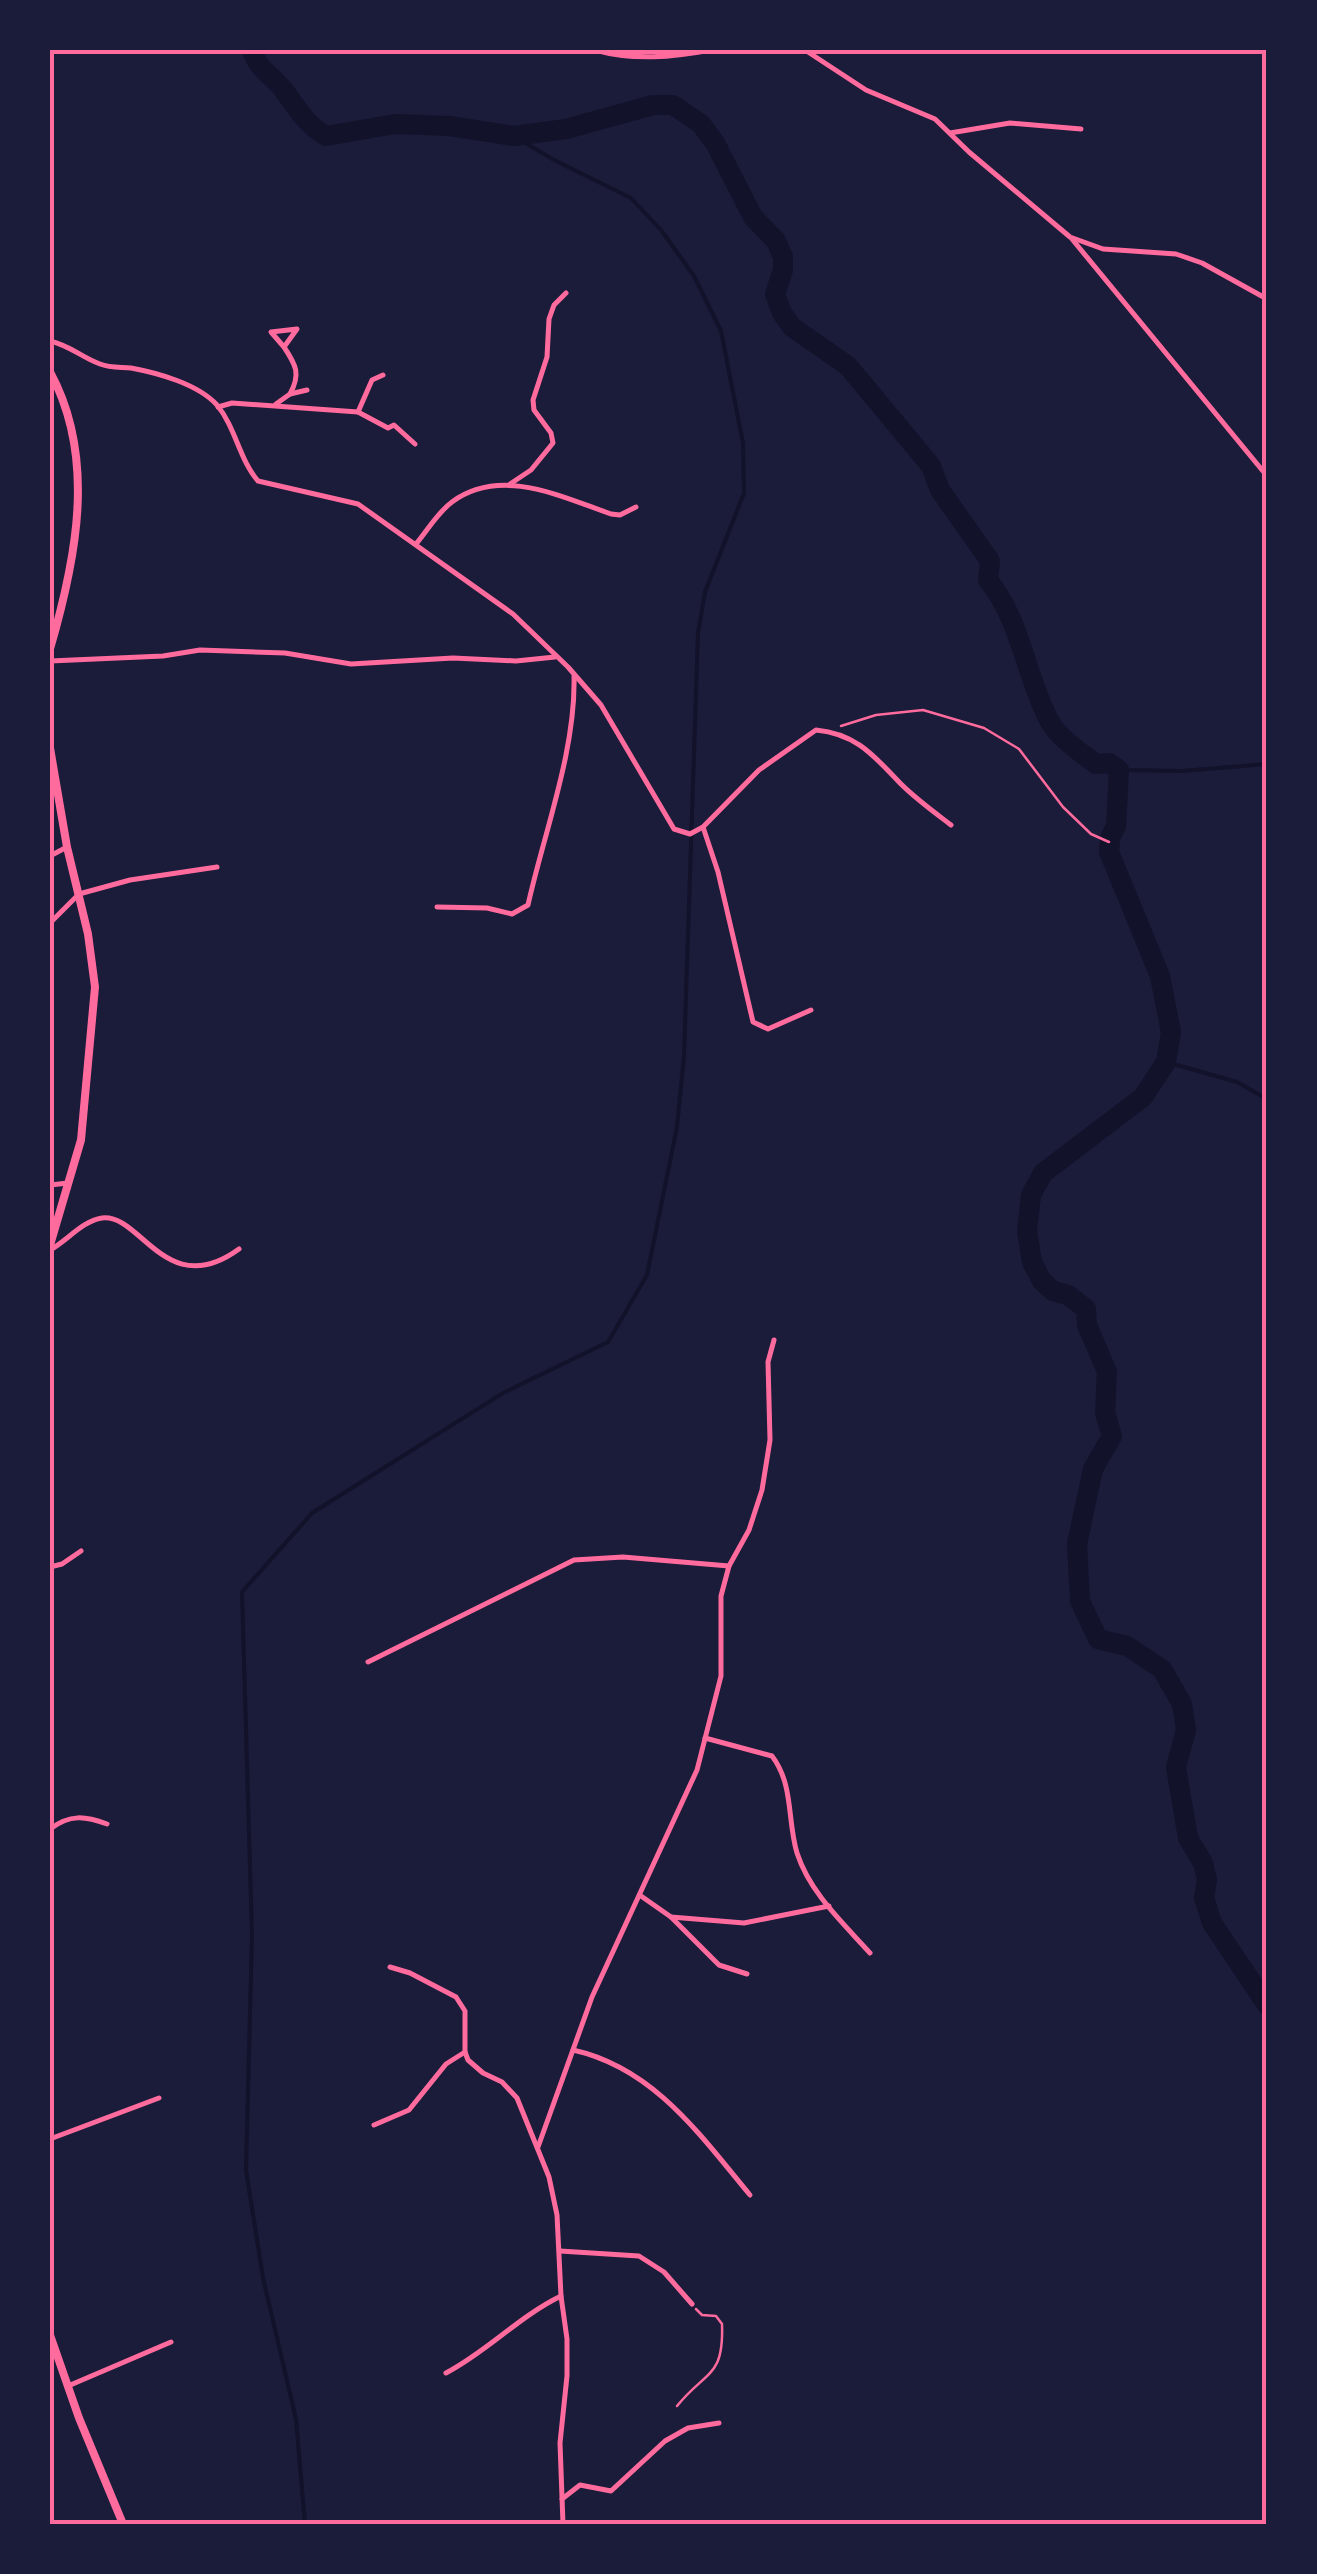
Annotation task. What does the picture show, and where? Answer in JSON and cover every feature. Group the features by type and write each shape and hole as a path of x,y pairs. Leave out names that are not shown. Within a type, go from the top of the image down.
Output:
{"street":[{"path":"595,50 628,57 712,50"},
{"path":"805,50 866,90 935,119 1070,236 1267,476"},
{"path":"950,133 1010,123 1082,128"},
{"path":"1070,236 1103,248 1176,254 1202,263 1267,300"},
{"path":"507,486 530,470 553,443 551,433 534,410 533,400 547,357 549,319 554,305 566,293"},
{"path":"274,406 290,394 297,382 297,366 271,332 298,329 284,348"},
{"path":"50,342 79,350 98,364 179,382 211,399 228,420 249,470 258,481 358,504 512,614 574,672 601,705 674,829 690,834 704,827 759,770 816,730 844,736 870,749 902,785 950,825"},
{"path":"50,372 64,398 70,422 78,484 68,587 50,649"},
{"path":"358,412 372,380 383,375"},
{"path":"290,394 308,390"},
{"path":"218,407 232,403 358,412 388,428 394,425 415,444"},
{"path":"416,544 451,503 463,496 507,486 554,492 610,514 620,515 636,507"},
{"path":"50,662 163,656 200,650 285,653 351,664 453,658 516,662 557,656"},
{"path":"438,907 487,908 512,914 528,905 565,750 574,672"},
{"path":"50,748 95,987 80,1140 50,1248"},
{"path":"704,827 753,1022 768,1029 811,1010"},
{"path":"50,856 67,847"},
{"path":"50,924 79,894 130,880 217,867"},
{"path":"50,1185 68,1183"},
{"path":"50,1248 100,1218 123,1223 170,1261 206,1264 239,1249"},
{"path":"538,2148 592,1997 685,1801 705,1738 721,1676 721,1596 762,1490 770,1440 768,1362 774,1340"},
{"path":"50,1567 82,1552"},
{"path":"368,1662 574,1560 611,1557 730,1566"},
{"path":"705,1738 772,1756 790,1807 797,1854 812,1885 870,1953"},
{"path":"50,1829 62,1820 78,1817 107,1824"},
{"path":"641,1896 671,1917 719,1965 747,1974"},
{"path":"671,1917 744,1923 829,1906"},
{"path":"390,1967 456,1997 465,2011 465,2052 472,2065 502,2082 517,2098 549,2177 567,2339 560,2443 563,2524"},
{"path":"573,2050 614,2064 662,2094 750,2195"},
{"path":"374,2125 409,2110 446,2064 465,2052"},
{"path":"50,2139 160,2098"},
{"path":"560,2252 639,2256 664,2272 692,2304"},
{"path":"446,2374 484,2351 532,2310 561,2296"},
{"path":"50,2335 123,2524"},
{"path":"68,2386 171,2342"},
{"path":"562,2499 580,2486 611,2491 665,2441 688,2428 719,2423"}],"path":[{"path":"825,731 876,715 923,710 984,728 1019,750 1063,808 1091,834 1108,842"},
{"path":"677,2406 698,2382 712,2375 723,2340 722,2324 716,2316 702,2315 692,2304"}],"waterway":[{"path":"252,50 261,67 326,136 395,124 449,126 514,136 566,129 653,105 673,105 701,124 753,217 776,241 783,257 775,294 782,313 792,327 848,366 931,466 940,490 990,561 988,580 1009,613 1050,722 1065,740 1096,764 1109,763 1119,770 1116,826 1109,852 1160,976 1171,1032 1166,1062 1143,1097 1043,1173 1031,1195 1027,1231 1032,1262 1042,1281 1086,1309 1087,1325 1107,1372 1105,1413 1112,1436 1093,1469 1077,1544 1080,1601 1098,1639 1127,1646 1162,1669 1182,1704 1186,1730 1176,1767 1188,1838 1203,1863 1207,1880 1204,1898 1212,1923 1267,2005"},
{"path":"305,2524 296,2419 263,2278 246,2170 252,1935 242,1592 312,1513 503,1393 608,1342 647,1275 677,1127 684,1056 698,633 705,592 744,493 743,443 721,331 694,276 661,230 631,198 514,136"},
{"path":"1119,770 1182,771 1267,764"},
{"path":"1166,1062 1237,1082 1267,1099"}]}
